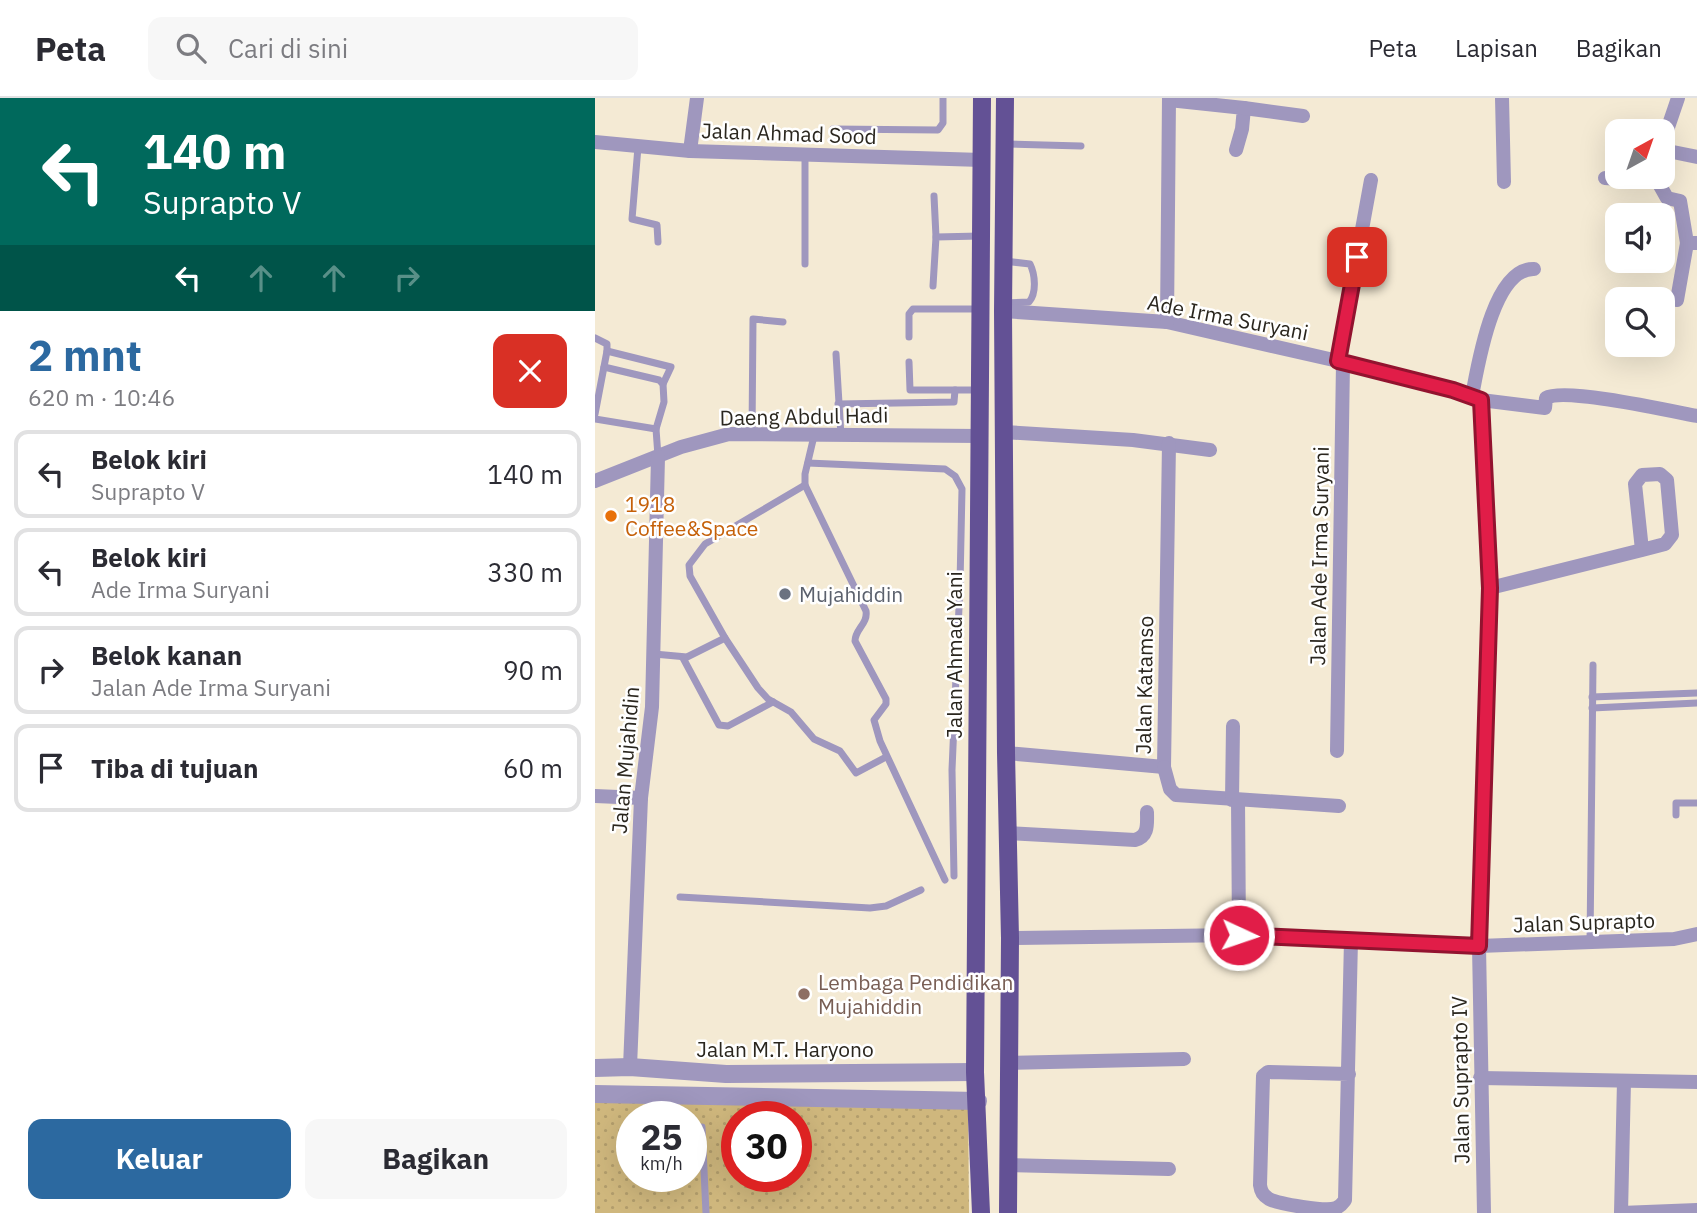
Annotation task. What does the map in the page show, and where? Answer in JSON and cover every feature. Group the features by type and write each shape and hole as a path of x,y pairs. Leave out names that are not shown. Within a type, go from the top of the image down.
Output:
{"main road":[{"name":"Jalan Ahmad Yani","path":"981,1213 975,1072 976,640 982,98"},
{"path":"1005,98 1003,307 1010,938 1009,1213"},
{"path":"976,640 1005,641"}],"street":[{"path":"690,151 697,98"},
{"path":"1502,98 1504,183"},
{"path":"1671,119 1678,98"},
{"path":"1167,322 1170,99 1303,116"},
{"path":"1236,150 1244,108"},
{"name":"Jalan Ahmad Sood","path":"595,142 690,151 982,160"},
{"path":"1675,152 1697,157"},
{"name":"Jalan Ade Irma Suryani","path":"1337,751 1341,362 1371,180"},
{"path":"1662,189 1667,198 1680,201 1692,243 1677,300"},
{"name":"Jalan Suprapto IV","path":"1484,1213 1479,946 1490,588 1476,398 1485,339 1494,309 1515,274 1534,269"},
{"name":"Ade Irma Suryani","path":"1003,307 1167,322 1341,362 1476,398 1545,408 1546,398 1556,395 1620,401 1697,416"},
{"path":"1004,432 1169,443 1210,450"},
{"name":"Daeng Abdul Hadi","path":"595,481 716,436 980,436"},
{"name":"Jalan Katamso","path":"1006,753 1164,767 1169,443"},
{"name":"Jalan Mujahidin","path":"630,1067 641,798 652,707 658,457"},
{"path":"1490,588 1665,544 1672,535 1667,480 1660,474 1642,475 1636,480 1634,491 1641,550"},
{"path":"1233,726 1239,935"},
{"path":"1164,767 1174,794 1339,806"},
{"path":"595,796 641,798"},
{"path":"1007,833 1135,839 1146,832 1147,812"},
{"name":"Jalan Suprapto","path":"1010,938 1239,935 1479,946 1674,939 1697,934"},
{"path":"1349,1074 1268,1072 1263,1076 1259,1185 1266,1197 1277,1202 1326,1209 1335,1208 1345,1200 1349,1074 1351,940"},
{"path":"1009,1063 1184,1059"},
{"name":"Jalan M.T. Haryono","path":"595,1068 630,1067 726,1074 975,1072"},
{"path":"726,1074 728,1096"},
{"path":"1480,1078 1697,1082"},
{"path":"1624,1081 1621,1213 1697,1210"},
{"path":"595,1094 978,1101"},
{"path":"1009,1165 1169,1169"}],"lane":[{"path":"833,129 938,130 943,123 943,98"},
{"path":"1005,144 1081,146"},
{"path":"638,146 632,219 657,225 658,242"},
{"path":"805,264 806,154"},
{"path":"933,286 936,237 934,196"},
{"path":"936,237 981,236"},
{"path":"1003,261 1030,264 1034,285 1034,297 1029,302 1003,307"},
{"path":"909,337 909,314 913,309 980,309"},
{"path":"752,435 753,319 783,323"},
{"path":"595,338 607,344 595,416 656,429"},
{"path":"607,351 671,367 663,384 663,401 656,429 658,457"},
{"path":"836,354 841,436"},
{"path":"909,362 911,403"},
{"path":"604,367 659,380 663,384"},
{"path":"910,390 980,390"},
{"path":"838,404 954,402 955,390"},
{"path":"814,436 805,485 866,611 865,622 855,641 886,699 886,704 874,720 886,757 945,880"},
{"path":"808,463 945,470 955,476 962,489 952,770 954,876"},
{"path":"805,485 705,544 689,565 691,576 725,638 758,688 773,702 791,712 814,739 840,751 856,773 886,757"},
{"path":"653,654 684,658 725,638"},
{"path":"684,658 719,725 728,726 773,702"},
{"path":"1590,943 1593,665"},
{"path":"1592,697 1697,693"},
{"path":"1592,708 1697,702"},
{"path":"1676,815 1676,803 1697,803"},
{"path":"680,897 870,908 886,906 921,890"},
{"path":"705,1192 706,1213"}],"shaded area":[{"path":"968,1098 969,1213 595,1213 595,1103 616,1103 616,1192 707,1192 707,1101 721,1101 721,1192 812,1192 812,1101 744,1101"}],"place":[{"name":"1918 Coffee&Space","path":"611,516"},
{"name":"Mujahiddin","path":"785,594"},
{"name":"Lembaga Pendidikan Mujahiddin","path":"804,994"}],"route":[{"path":"1239,935 1479,946 1490,588 1481,400 1453,390 1338,361 1357,257"}]}
